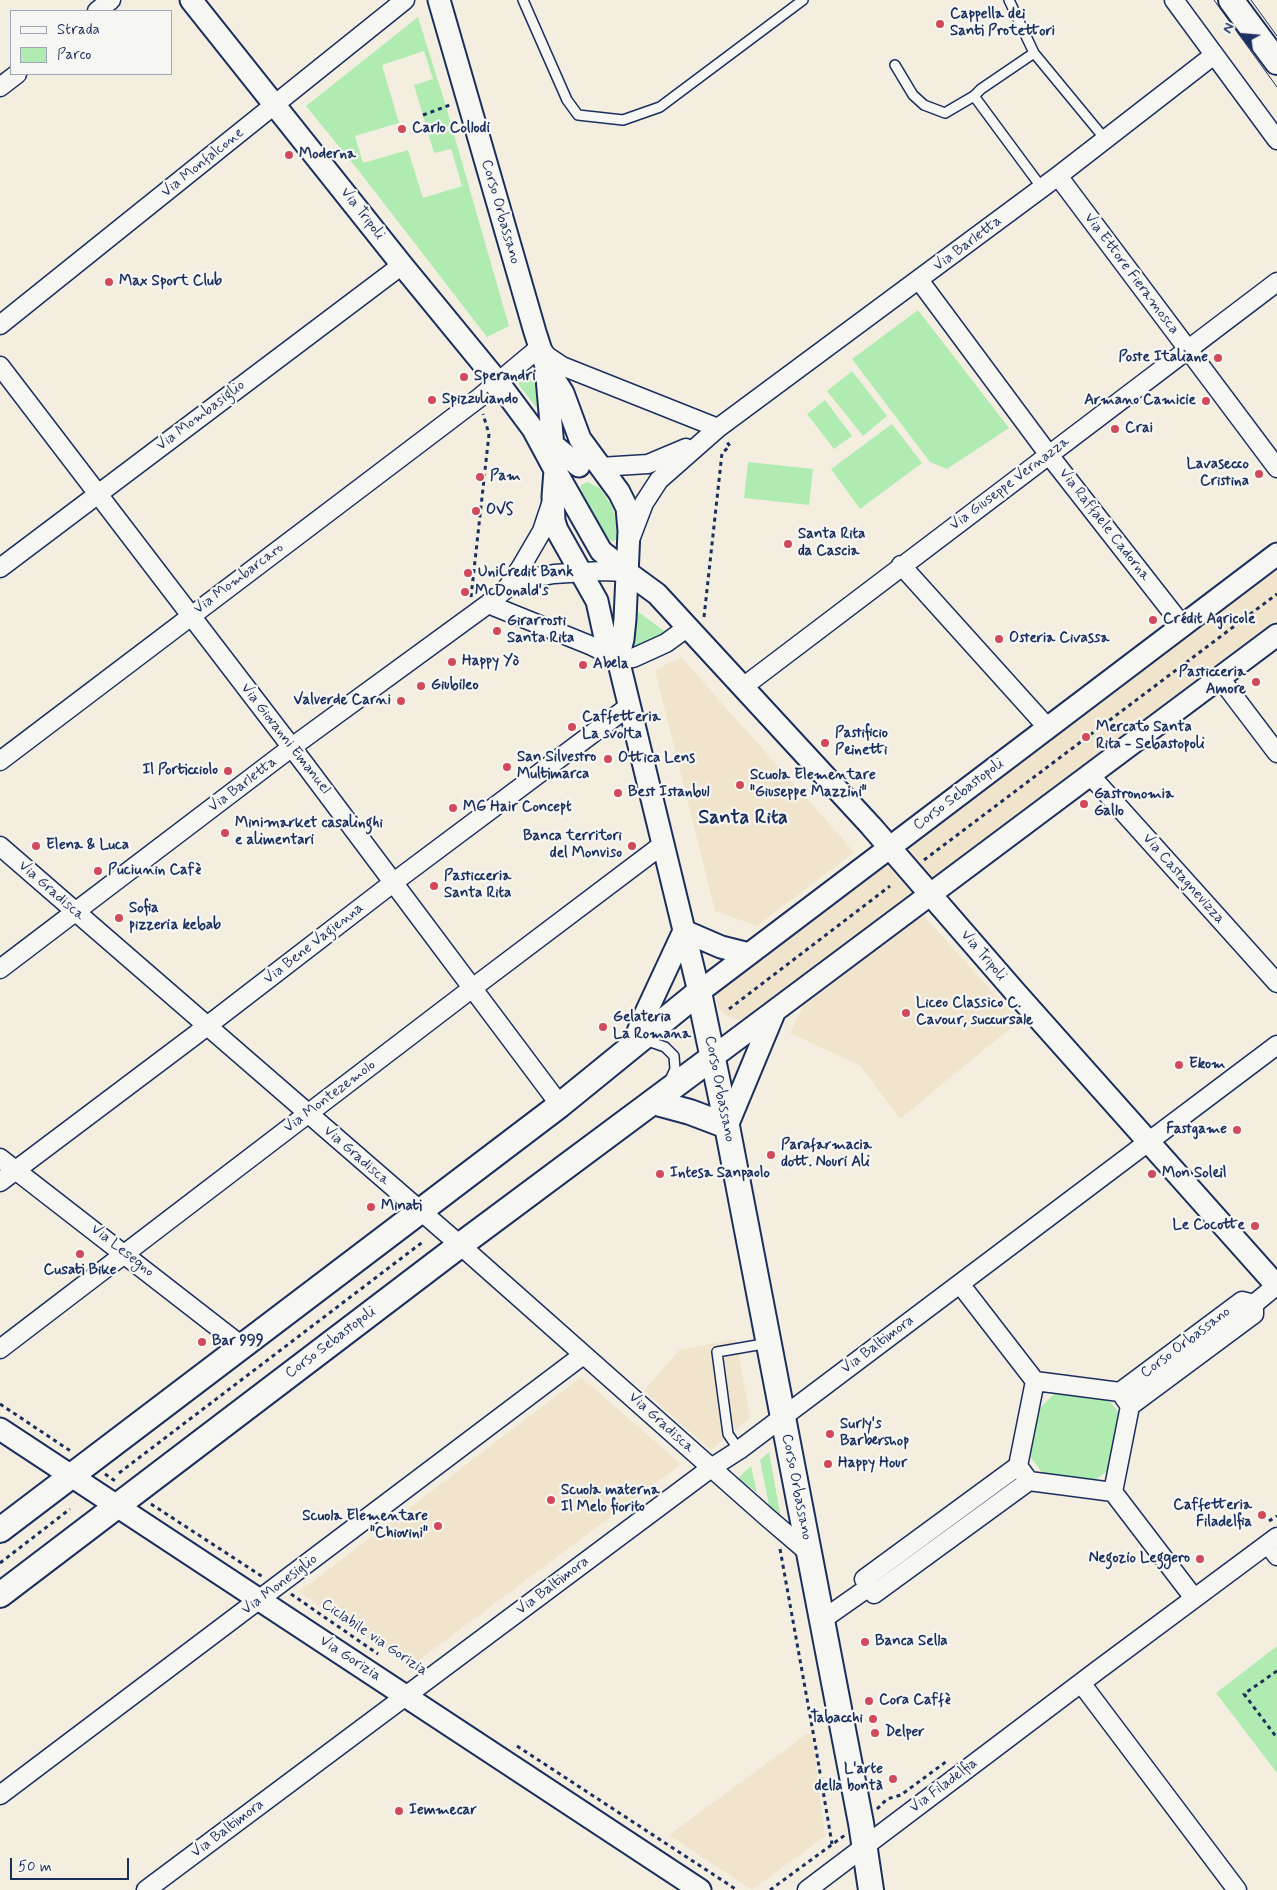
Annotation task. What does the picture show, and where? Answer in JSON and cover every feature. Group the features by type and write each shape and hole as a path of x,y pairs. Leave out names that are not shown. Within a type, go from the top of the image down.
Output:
{"main road":[{"path":"1232,0 1277,62"},
{"name":"Corso Sebastopoli","path":"0,1530 560,1105 699,992"},
{"name":"Corso Orbassano","path":"699,992 727,1126 822,1620 865,1846 871,1890"},
{"name":"Corso Sebastopoli","path":"0,1594 460,1245 713,1057"},
{"path":"658,1098 727,1126"}],"street":[{"path":"98,10 111,0"},
{"name":"Via Tripoli","path":"191,0 402,265 498,382 533,429 601,551 658,594 889,848 1277,1286"},
{"name":"Via Monfalcone","path":"0,325 405,0"},
{"name":"Corso Orbassano","path":"439,0 466,99 543,357"},
{"path":"1174,0 1277,140"},
{"name":"Via Barletta","path":"703,440 1058,176 1214,55"},
{"path":"0,87 16,75"},
{"name":"Via Ettore Fieramosca","path":"1058,176 1277,468"},
{"name":"Via Mombasiglio","path":"0,568 402,265"},
{"name":"Via Raffaele Cadorna","path":"919,280 1050,455 1182,625"},
{"name":"Via Giuseppe Vernazza","path":"742,687 1277,282"},
{"path":"543,357 718,428"},
{"path":"543,357 555,470 554,521 557,530 597,601 604,633 618,659"},
{"path":"543,357 563,393 580,439 624,501 628,517 624,639 618,659"},
{"name":"Via Mombarcaro","path":"0,761 498,382 543,357"},
{"name":"Via Giovanni Emanuel","path":"0,366 292,747 560,1105"},
{"path":"533,429 578,466"},
{"path":"555,470 578,466 600,467 648,464 703,440"},
{"path":"628,547 636,519 651,491 668,471 703,440"},
{"path":"506,588 542,531 553,497"},
{"name":"Corso Sebastopoli","path":"699,992 1277,554"},
{"path":"901,565 1047,727"},
{"path":"506,588 537,577 581,572 627,572"},
{"name":"Via Barletta","path":"0,969 292,747 485,606 506,588"},
{"path":"485,606 592,646 618,659 633,658 692,631"},
{"name":"Corso Sebastopoli","path":"713,1057 1277,635"},
{"name":"Corso Orbassano","path":"618,659 628,708 699,992"},
{"path":"1220,678 1277,753"},
{"name":"Via Bene Vagienna","path":"0,1182 394,882 628,708"},
{"name":"Via Castagnevizza","path":"1090,775 1277,983"},
{"name":"Via Montezemolo","path":"0,1349 662,845"},
{"name":"Via Gradisca","path":"0,846 206,1027 460,1245 711,1468"},
{"path":"637,1043 642,1019 684,931 721,947 749,954"},
{"path":"727,1126 764,1033 776,1010"},
{"name":"Via Baltimora","path":"146,1890 711,1468 739,1450 1277,1046"},
{"name":"Via Lesegno","path":"0,1158 242,1346"},
{"path":"960,1284 1036,1381 1125,1399 1113,1492 1194,1598"},
{"name":"Corso Orbassano","path":"1125,1399 1254,1314 1254,1304 1277,1286"},
{"name":"Via Monesiglio","path":"0,1795 583,1355"},
{"path":"1036,1381 1018,1466 864,1579 869,1587 874,1594 1029,1481 1113,1492"},
{"name":"Via Gorizia","path":"0,1428 80,1469 125,1499 260,1600 700,1890"},
{"path":"1018,1466 1029,1481"},
{"name":"Corso Orbassano","path":"711,1468 809,1553"},
{"name":"Via Filadelfia","path":"807,1890 1194,1598 1274,1545"},
{"path":"822,1620 869,1587"},
{"path":"1081,1683 1237,1890"}],"lane":[{"path":"523,0 567,100 578,115 623,120 660,107 803,0"},
{"path":"1009,0 1034,53 1105,139"},
{"path":"895,65 913,95 924,105 945,113 974,96 981,88 1034,53"},
{"path":"974,96 1042,188"},
{"name":"Corso Sebastopoli","path":"637,1043 665,1047 674,1056 675,1069 658,1098"},
{"path":"739,1450 728,1434 717,1352 769,1344"}],"path":[{"path":"423,114 466,99"},
{"path":"479,398 489,434 471,598 485,606"},
{"path":"692,631 708,624 704,618 722,453 730,446 718,428"},
{"name":"Corso Sebastopoli","path":"921,862 1277,594"},
{"path":"729,1009 890,886"},
{"path":"119,1473 424,1241"},
{"name":"Ciclabile via Gorizia","path":"0,1404 80,1469 125,1499 262,1577 272,1579 292,1596 382,1656"},
{"path":"0,1563 70,1509"},
{"path":"773,1544 780,1550 832,1844"},
{"path":"1277,1671 1244,1694 1277,1738"},
{"path":"513,1743 737,1890"}],"shaded area":[{"name":"Mercato Santa Rita - Sebastopoli","path":"1277,569 1277,619 743,1019 735,1019 720,1010 717,1003 719,987"},
{"name":"Scuola Elementare \"Giuseppe Mazzini\"","path":"681,657 854,852 757,926 715,911 655,670"},
{"name":"Liceo Classico C. Cavour, succursale","path":"923,915 1019,1021 900,1119 861,1066 790,1033 803,1006"},
{"path":"736,1339 750,1418 711,1450 644,1391 679,1350"},
{"path":"581,1377 681,1464 411,1666 299,1592"},
{"path":"812,1733 825,1836 752,1890 669,1835 805,1735"}],"green space":[{"path":"418,17 445,103 509,326 487,337 362,175 306,106","holes":["424,51 433,79 414,85 434,153 451,149 462,186 423,198 408,150 363,163 355,136 399,123 382,65"]},
{"path":"918,310 1009,428 947,469 930,462 852,359"},
{"path":"852,371 887,416 863,436 827,391"},
{"path":"528,374 536,378 543,403 541,408 536,407 519,385 519,382"},
{"path":"825,400 852,436 834,449 807,414"},
{"path":"892,424 922,463 860,509 831,469"},
{"path":"748,462 813,469 809,505 744,498"},
{"path":"587,482 600,488 613,508 618,532 617,538 613,542 606,537 580,488 581,485"},
{"path":"636,612 664,631 662,636 638,649 633,647 633,615"},
{"path":"1055,1393 1107,1398 1121,1415 1109,1470 1092,1482 1044,1475 1029,1455 1036,1412"},
{"path":"769,1452 781,1518 769,1505 760,1460"},
{"path":"751,1466 757,1493 738,1478"},
{"path":"1277,1646 1277,1773 1216,1693"}],"tram line":[{"path":"1214,0 1277,87"},
{"path":"1251,0 1277,36"}],"place":[{"name":"Cappella dei Santi Protettori","path":"940,24"},
{"name":"Carlo Collodi","path":"402,129"},
{"name":"Moderna","path":"289,155"},
{"name":"Max Sport Club","path":"109,282"},
{"name":"Poste Italiane","path":"1218,358"},
{"name":"Sperandri","path":"464,377"},
{"name":"Spizzuliando","path":"432,400"},
{"name":"Armano Camicie","path":"1206,401"},
{"name":"Crai","path":"1115,429"},
{"name":"Lavasecco Cristina","path":"1259,474"},
{"name":"Pam","path":"480,477"},
{"name":"OVS","path":"476,511"},
{"name":"Santa Rita da Cascia","path":"788,544"},
{"name":"UniCredit Bank","path":"468,573"},
{"name":"McDonald's","path":"465,592"},
{"name":"Crédit Agricole","path":"1153,620"},
{"name":"Girarrosti Santa Rita","path":"497,631"},
{"name":"Osteria Civassa","path":"999,639"},
{"name":"Happy Yò","path":"452,662"},
{"name":"Abela","path":"583,665"},
{"name":"Pasticceria Amore","path":"1256,682"},
{"name":"Giubileo","path":"421,686"},
{"name":"Valverde Carni","path":"401,701"},
{"name":"Caffetteria La svolta","path":"572,727"},
{"name":"Mercato Santa Rita - Sebastopoli","path":"1086,737"},
{"name":"Pastificio Peinetti","path":"825,743"},
{"name":"Ottica Lens","path":"608,759"},
{"name":"San Silvestro Multimarca","path":"507,767"},
{"name":"Il Porticciolo","path":"228,771"},
{"name":"Scuola Elementare \"Giuseppe Mazzini\"","path":"740,785"},
{"name":"Best Istanbul","path":"618,793"},
{"name":"Gastronomia Gallo","path":"1084,804"},
{"name":"MG Hair Concept","path":"453,808"},
{"name":"Minimarket casalinghi e alimentari","path":"225,833"},
{"name":"Elena & Luca","path":"36,846"},
{"name":"Banca territori del Monviso","path":"632,846"},
{"name":"Puciunin Cafè","path":"98,871"},
{"name":"Pasticceria Santa Rita","path":"434,886"},
{"name":"Sofia pizzeria kebab","path":"119,918"},
{"name":"Liceo Classico C. Cavour, succursale","path":"906,1013"},
{"name":"Gelateria La Romana","path":"603,1027"},
{"name":"Ekom","path":"1179,1065"},
{"name":"Fastgame","path":"1237,1130"},
{"name":"Parafarmacia dott. Nouri Ali","path":"771,1155"},
{"name":"Intesa Sanpaolo","path":"660,1174"},
{"name":"Mon Soleil","path":"1152,1174"},
{"name":"Minati","path":"371,1207"},
{"name":"Le Cocotte","path":"1255,1226"},
{"name":"Cusati Bike","path":"80,1254"},
{"name":"Bar 999","path":"202,1342"},
{"name":"Surly's Barbershop","path":"830,1434"},
{"name":"Happy Hour","path":"828,1464"},
{"name":"Scuola materna Il Melo fiorito","path":"551,1500"},
{"name":"Caffetteria Filadelfia","path":"1262,1515"},
{"name":"Scuola Elementare \"Chiovini\"","path":"438,1526"},
{"name":"Negozio Leggero","path":"1200,1559"},
{"name":"Banca Sella","path":"865,1642"},
{"name":"Cora Caffè","path":"869,1701"},
{"name":"Tabacchi","path":"873,1719"},
{"name":"Delper","path":"875,1733"},
{"name":"L'arte della bontà","path":"893,1779"},
{"name":"Iemmecar","path":"399,1811"}],"district":[{"name":"Santa Rita","path":"743,819"}]}
